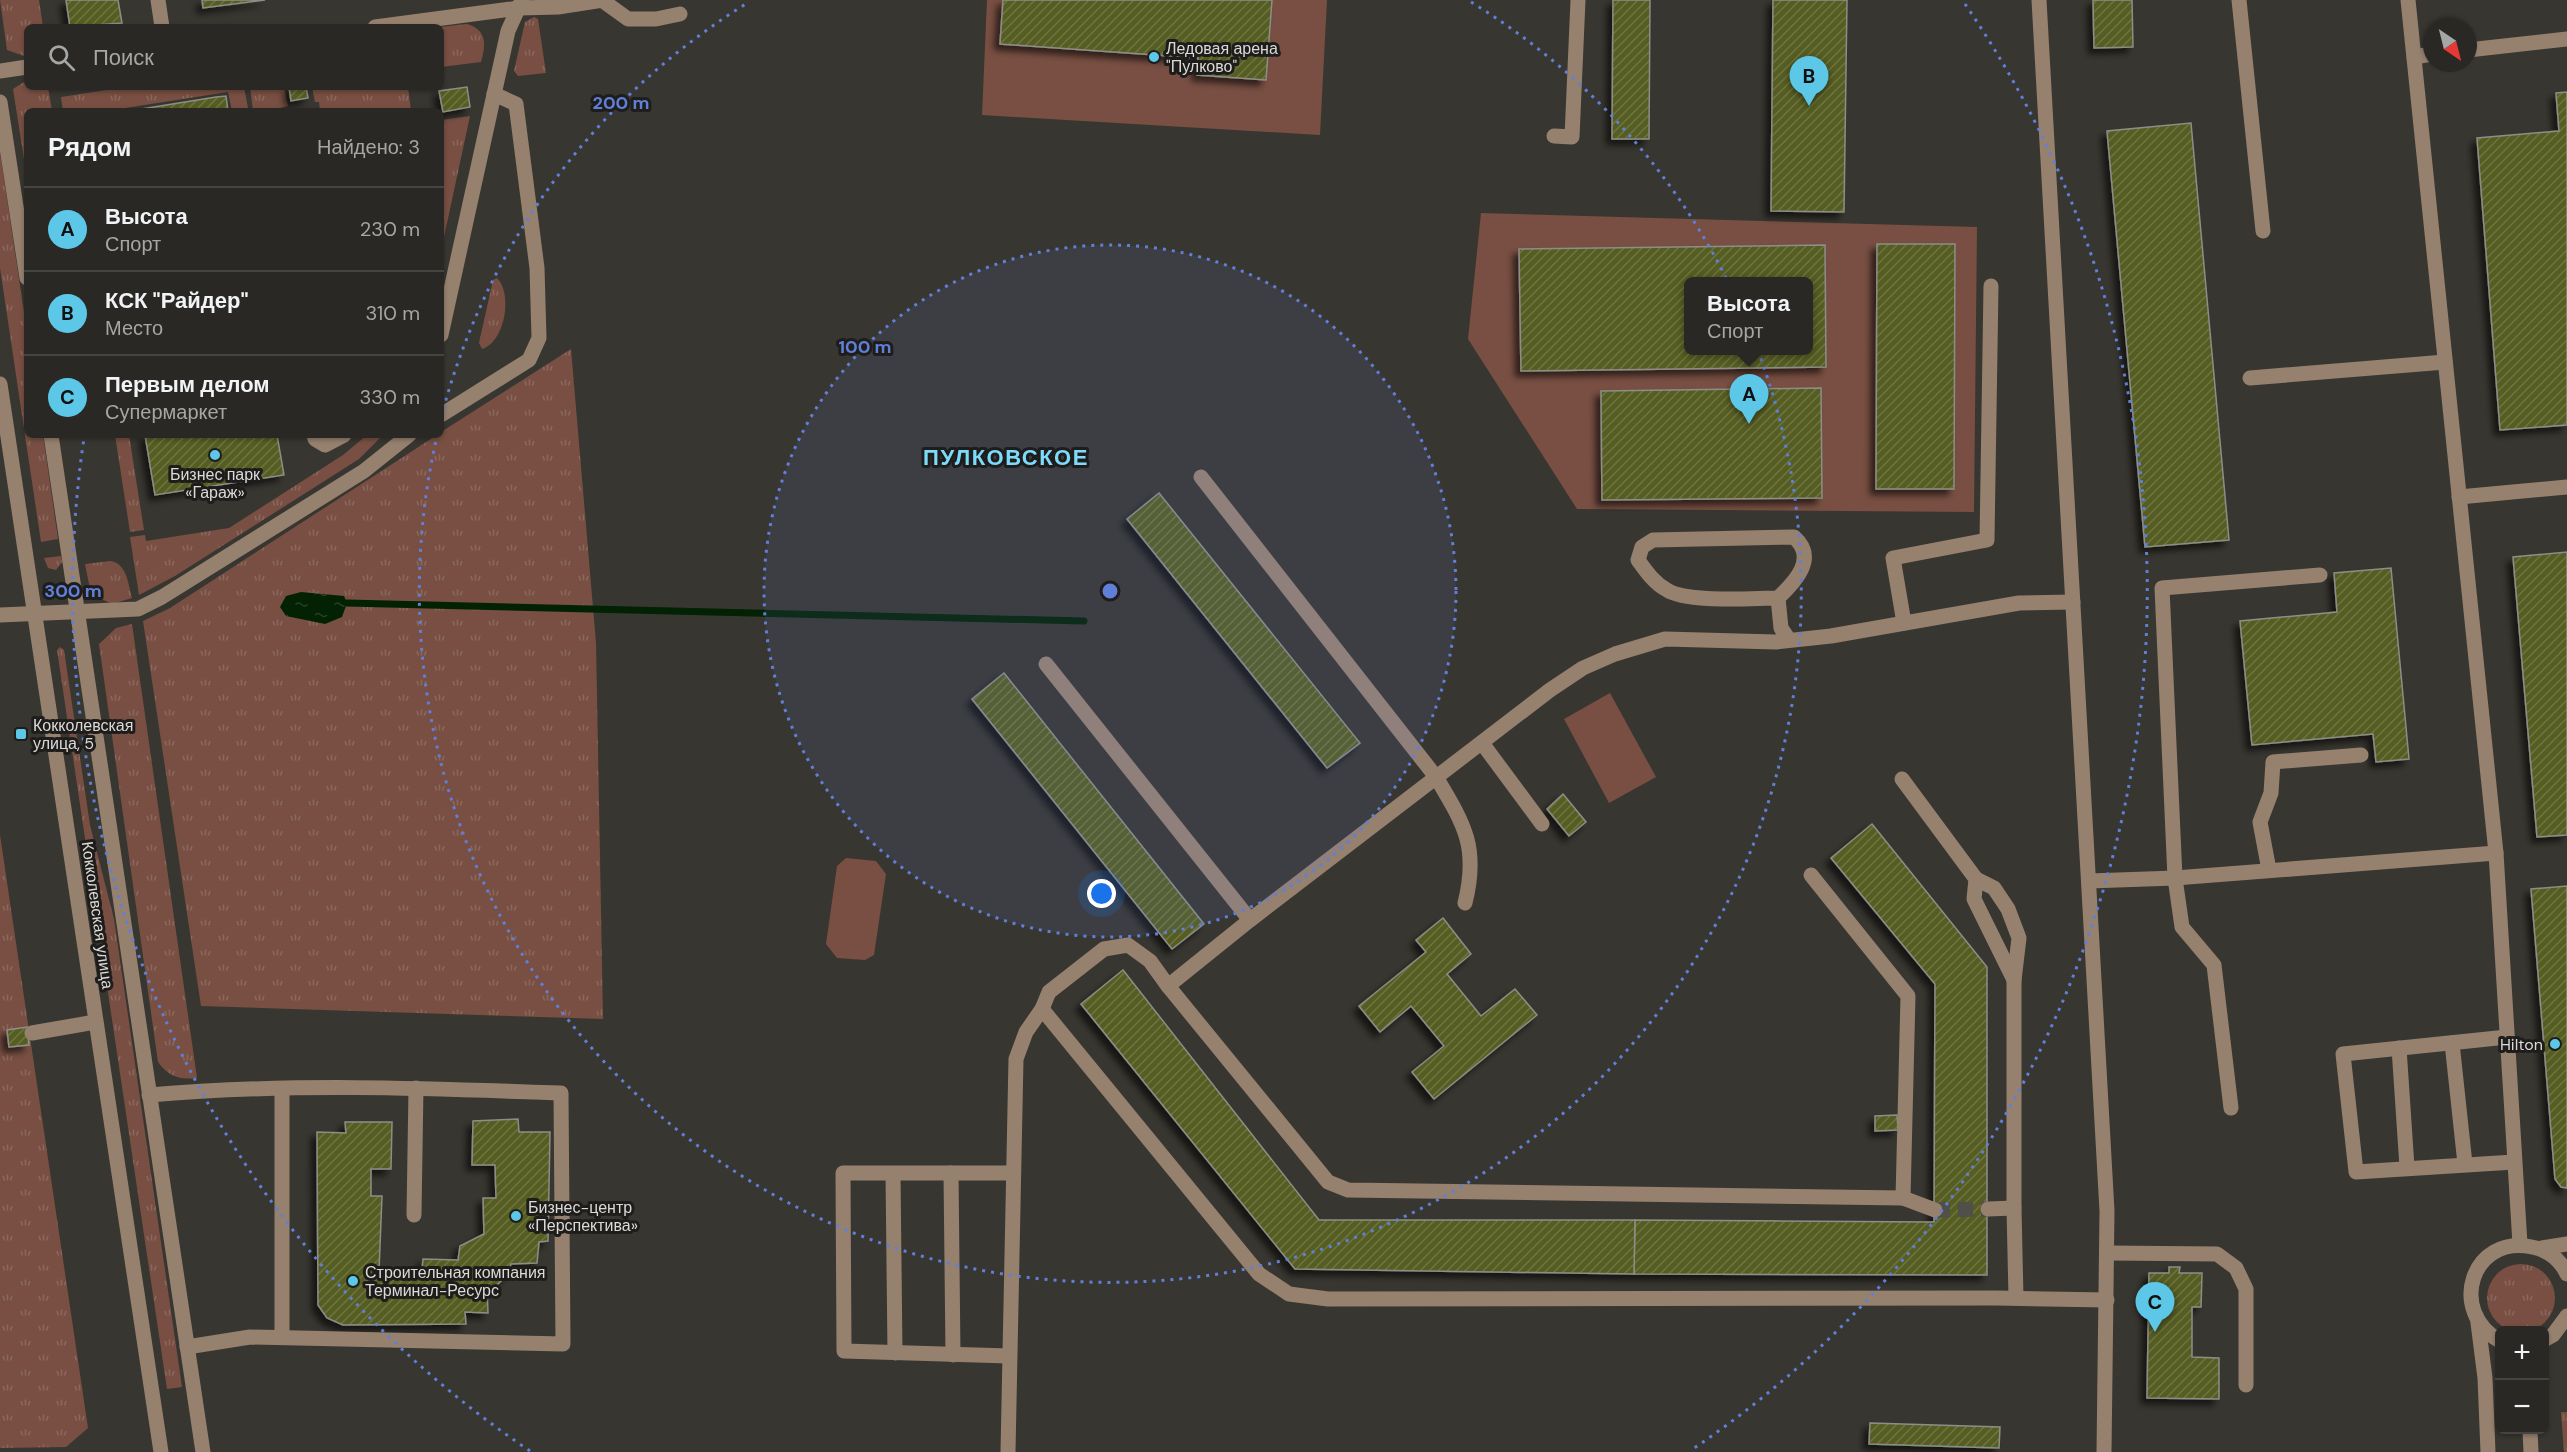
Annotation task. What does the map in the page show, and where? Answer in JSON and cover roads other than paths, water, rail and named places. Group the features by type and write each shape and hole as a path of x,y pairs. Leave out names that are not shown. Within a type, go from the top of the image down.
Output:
{"street":[{"path":"158,0 162,24"},
{"path":"394,24 520,4 558,8 603,0 628,19 656,19 680,14"},
{"path":"1554,136 1572,136 1578,0"},
{"path":"2039,0 2108,1253 2104,1452"},
{"path":"2239,0 2263,231"},
{"path":"2408,0 2496,853 2520,1244"},
{"path":"444,319 508,31 520,4"},
{"path":"2477,49 2567,39"},
{"path":"2414,57 2423,56"},
{"path":"0,71 24,67"},
{"path":"444,413 529,360 539,338 537,268 516,104 494,94"},
{"path":"0,102 24,258"},
{"path":"1904,623 1893,558 1987,540 1991,286"},
{"path":"2250,378 2445,362"},
{"name":"Кокколевская улица","path":"0,384 161,1452"},
{"name":"Кокколевская улица","path":"51,438 203,1452"},
{"path":"315,438 325,445 338,438"},
{"path":"0,615 78,614 138,609 162,597 364,471 405,438"},
{"path":"1201,477 1436,777 1460,818 1469,844 1472,876 1465,903"},
{"path":"2459,497 2567,487"},
{"path":"1794,537 1801,543 1805,558 1797,580 1778,598 1684,597 1667,591 1649,576 1638,560 1642,547 1653,540 1794,537"},
{"path":"2231,1108 2214,965 2181,927 2175,878 2162,588 2320,575"},
{"path":"1778,598 1781,628 1789,640"},
{"path":"1168,986 1436,777 1583,668 1615,654 1665,639 1789,640 1832,636 2019,603 2073,602"},
{"path":"1046,664 1250,920"},
{"path":"1482,743 1542,824"},
{"path":"2269,870 2260,822 2271,794 2273,762 2361,755"},
{"path":"1902,779 1976,879 1995,888 2008,909 2019,938 2014,980 2016,1298"},
{"path":"2088,881 2175,878 2496,853"},
{"path":"1811,875 1908,996 1903,1198"},
{"path":"1976,879 1974,899 2014,980"},
{"path":"1008,1452 1016,1059 1026,1032 1042,1009 1049,992 1104,949 1128,945 1150,961 1328,1182 1348,1190 1903,1198 1935,1210"},
{"path":"1042,1009 1259,1274 1289,1294 1328,1299 2016,1298 2108,1300"},
{"path":"32,1033 95,1022"},
{"path":"2507,1037 2343,1054 2356,1172 2514,1162"},
{"path":"2452,1043 2465,1164"},
{"path":"2399,1048 2407,1167"},
{"path":"149,1095 213,1089 416,1088 561,1093 563,1344 250,1337 187,1347"},
{"path":"414,1215 416,1088"},
{"path":"282,1090 282,1337"},
{"path":"1009,1356 844,1351 843,1173 1013,1173"},
{"path":"951,1173 953,1354"},
{"path":"893,1174 895,1353"},
{"path":"1988,1209 2014,1208"},
{"path":"2488,1452 2485,1378 2478,1323 2472,1309 2470,1293 2473,1278 2480,1264 2491,1254 2505,1247 2520,1244 2542,1248 2567,1244"},
{"path":"2542,1248 2554,1256 2567,1274"},
{"path":"2108,1253 2217,1254 2236,1268 2246,1289 2246,1385"},
{"path":"2549,1338 2567,1316"},
{"path":"2478,1323 2487,1334 2495,1339"},
{"path":"2549,1340 2567,1338"},
{"path":"2530,1434 2531,1452"}],"water":[{"path":"301,592 344,596 347,603 342,617 325,624 286,616 280,607 286,596"}],"waterway":[{"path":"347,603 1084,621"}],"tunnel":[{"path":"1935,1210 1988,1209"}],"place":[{"name":"Ледовая арена \"Пулково\"","path":"1154,57"},
{"name":"КСК \"Райдер\"","path":"1809,106"},
{"name":"Высота","path":"1749,424"},
{"name":"Бизнес парк «Гараж»","path":"215,455"},
{"name":"Кокколевская улица, 5","path":"21,734"},
{"name":"Hilton","path":"2555,1044"},
{"name":"Бизнес-центр «Перспектива»","path":"516,1216"},
{"name":"Строительная компания Терминал-Ресурс","path":"353,1281"},
{"name":"Первым делом","path":"2155,1332"}],"district":[{"name":"ПУЛКОВСКОЕ","path":"1006,457"}]}
